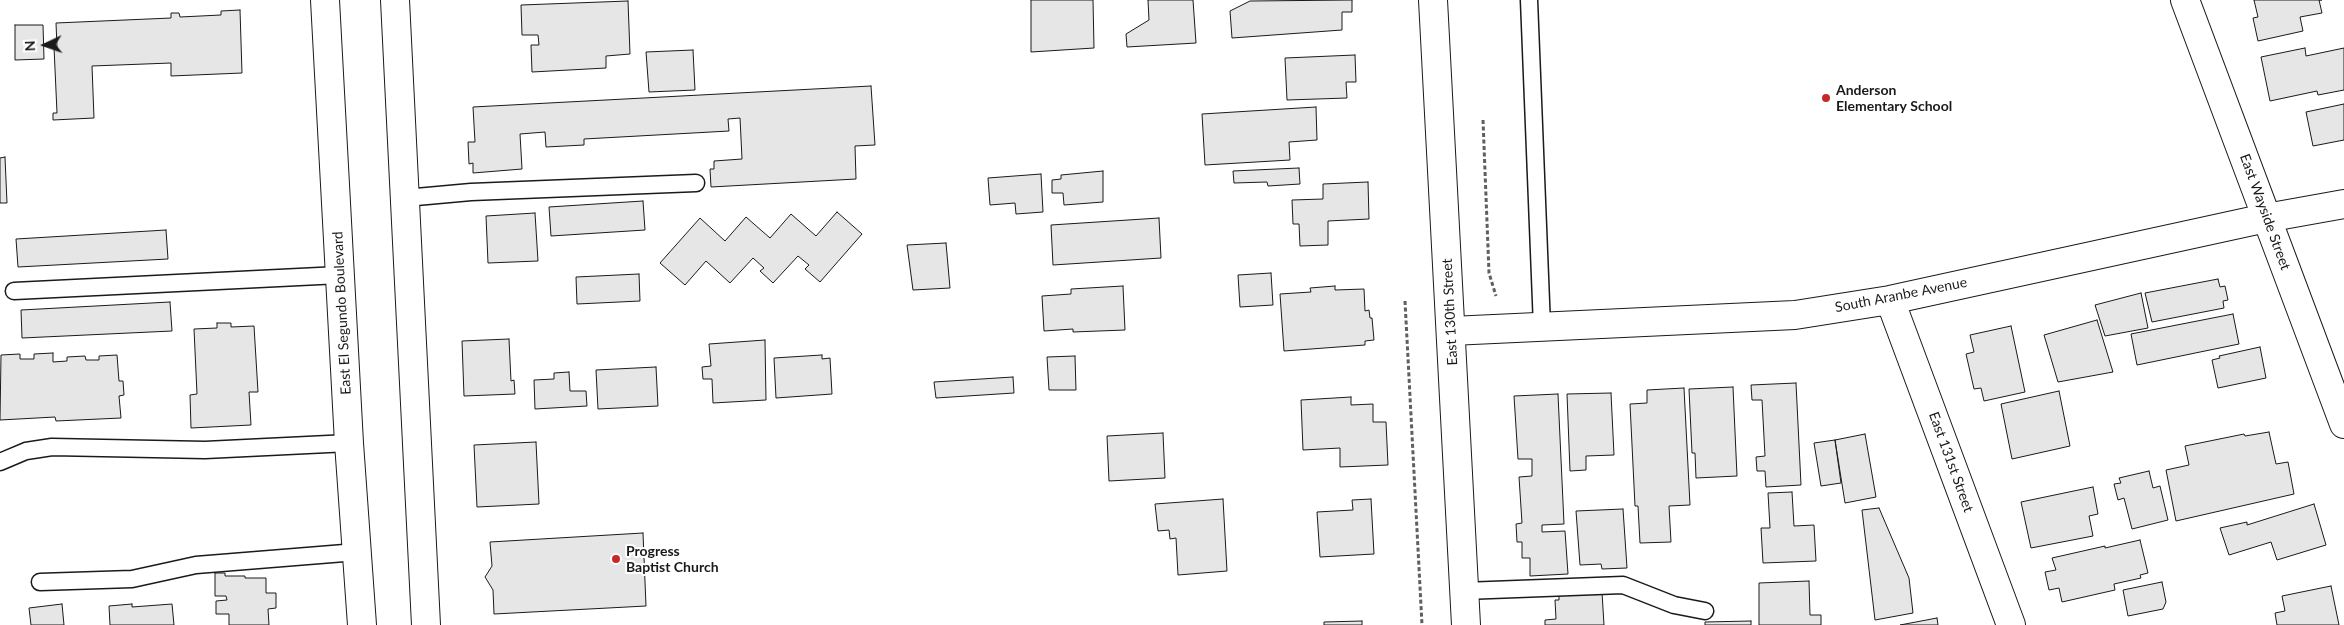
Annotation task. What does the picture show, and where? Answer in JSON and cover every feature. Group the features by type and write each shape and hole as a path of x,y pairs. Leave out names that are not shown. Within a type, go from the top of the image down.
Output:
{"street":[{"name":"East El Segundo Boulevard","path":"325,0 349,444 362,625"},
{"path":"395,0 426,625"},
{"name":"East 130th Street","path":"1433,0 1466,625"},
{"name":"East Wayside Street","path":"2185,0 2344,424"},
{"name":"South Aranbe Avenue","path":"1451,331 1795,315 1890,300 2266,218 2344,204"},
{"name":"East 131st Street","path":"1890,300 2011,625"}],"lane":[{"path":"1529,0 1542,327"},
{"path":"405,198 471,192 696,183"},
{"path":"14,291 340,275"},
{"path":"0,462 26,450 52,447 205,450 349,444"},
{"path":"40,582 132,579 196,564 357,552"},
{"path":"1464,592 1623,585 1674,605 1705,611"}],"path":[{"path":"1483,120 1489,273 1497,298"},
{"path":"1405,301 1422,625"}],"building":[{"path":"1031,0 1093,0 1094,48 1031,52"},
{"path":"1148,0 1193,0 1196,43 1127,47 1126,34 1149,20"},
{"path":"1352,0 1352,12 1342,12 1342,30 1232,38 1230,11 1250,1"},
{"path":"2254,0 2319,0 2322,13 2300,17 2303,31 2258,41 2253,18 2258,17"},
{"path":"628,1 630,54 606,56 606,68 532,72 531,45 539,45 538,35 522,35 521,5"},
{"path":"240,10 242,73 171,76 171,63 92,66 94,118 53,120 53,113 57,113 54,47 57,47 56,23 171,18 171,13 179,13 180,17 221,15 221,11"},
{"path":"15,25 43,25 44,59 15,60"},
{"path":"2305,48 2306,56 2344,48 2344,90 2318,95 2317,91 2270,101 2261,57"},
{"path":"693,50 695,90 649,92 646,52"},
{"path":"1355,55 1356,82 1346,82 1347,98 1287,100 1285,58"},
{"path":"871,86 875,145 855,146 856,179 711,187 710,169 714,169 714,161 742,159 740,118 728,119 729,131 584,139 584,145 546,147 545,132 520,134 522,169 473,173 473,163 469,164 468,142 475,142 473,107"},
{"path":"2344,104 2344,140 2313,146 2306,112"},
{"path":"1316,107 1317,140 1289,142 1290,160 1205,165 1202,114"},
{"path":"5,157 7,203 0,203 0,158"},
{"path":"1299,168 1300,184 1268,186 1267,182 1234,183 1233,171"},
{"path":"1103,171 1103,202 1064,205 1063,193 1052,193 1052,180 1061,179 1061,175"},
{"path":"1041,174 1043,212 1016,214 1015,203 990,205 988,178"},
{"path":"1368,182 1369,219 1328,221 1328,245 1300,246 1299,224 1293,224 1292,200 1323,199 1323,184"},
{"path":"643,201 645,230 551,236 549,207"},
{"path":"837,212 862,234 820,282 805,269 809,265 798,256 773,283 760,271 764,268 753,258 730,283 706,261 685,285 660,263 700,218 725,241 746,217 770,238 791,214 816,236"},
{"path":"535,213 538,261 488,263 486,216"},
{"path":"1159,218 1161,258 1053,265 1051,225"},
{"path":"166,230 168,259 18,267 16,239"},
{"path":"946,243 950,288 913,290 907,245"},
{"path":"1271,273 1273,305 1240,307 1238,275"},
{"path":"639,274 640,301 577,304 576,277"},
{"path":"2218,279 2220,287 2225,286 2228,300 2223,301 2224,308 2152,322 2145,293"},
{"path":"1123,286 1125,330 1073,332 1073,329 1044,331 1042,296 1071,294 1071,289"},
{"path":"1335,286 1335,290 1364,289 1365,311 1369,310 1370,318 1372,318 1374,340 1365,341 1365,345 1284,351 1280,294 1311,292 1310,288"},
{"path":"2141,293 2148,328 2105,336 2095,305"},
{"path":"170,302 172,331 22,338 21,310"},
{"path":"2233,314 2239,344 2137,365 2131,334"},
{"path":"2097,320 2113,372 2058,382 2044,335"},
{"path":"217,323 231,323 231,327 254,326 258,392 249,392 251,425 191,428 190,395 197,394 194,329 217,328"},
{"path":"2011,326 2025,392 1984,401 1981,388 1974,389 1966,354 1974,352 1970,335"},
{"path":"509,339 511,381 514,380 515,394 464,396 462,341"},
{"path":"765,340 766,400 713,403 712,379 703,379 702,367 711,366 709,344"},
{"path":"2260,347 2266,378 2218,388 2212,360 2220,358 2219,356"},
{"path":"53,353 53,362 67,361 67,357 85,356 86,360 99,360 99,356 117,355 119,381 123,381 124,395 119,396 121,418 56,421 55,417 0,420 1,355 20,354 20,359 34,359 34,354"},
{"path":"822,355 822,359 830,358 832,394 776,398 774,358"},
{"path":"1075,356 1076,390 1049,390 1047,357"},
{"path":"656,367 658,406 598,409 596,370"},
{"path":"569,372 570,391 586,391 587,406 535,409 534,380 554,379 554,373"},
{"path":"1013,377 1014,393 936,398 934,382"},
{"path":"1796,383 1801,485 1766,487 1765,471 1757,471 1756,457 1765,456 1762,400 1752,400 1751,385"},
{"path":"1733,387 1737,476 1696,478 1695,453 1692,453 1689,389"},
{"path":"1684,388 1690,505 1669,506 1671,542 1640,543 1638,506 1635,506 1630,404 1647,403 1647,390"},
{"path":"2059,391 2070,446 2012,459 2001,404"},
{"path":"1611,393 1614,455 1586,456 1586,470 1570,471 1567,394"},
{"path":"1558,394 1564,524 1542,525 1542,532 1565,531 1568,574 1530,576 1530,558 1522,558 1522,542 1517,542 1516,524 1522,523 1519,477 1532,476 1532,459 1518,459 1514,396"},
{"path":"1351,397 1351,405 1373,404 1373,422 1386,422 1388,465 1340,467 1340,448 1303,450 1301,400"},
{"path":"2269,432 2276,464 2288,462 2294,494 2176,521 2166,470 2189,465 2185,446 2244,434 2245,436"},
{"path":"1163,433 1165,478 1109,481 1107,436"},
{"path":"1865,434 1876,497 1845,503 1835,440"},
{"path":"1835,440 1841,483 1821,486 1814,443"},
{"path":"536,442 539,504 477,507 474,445"},
{"path":"2149,471 2153,488 2160,486 2168,520 2132,529 2124,498 2118,500 2114,484 2121,483 2119,478"},
{"path":"2093,487 2098,514 2089,516 2093,536 2031,548 2021,502"},
{"path":"1792,492 1794,526 1814,525 1816,561 1763,563 1761,528 1770,528 1768,493"},
{"path":"1223,499 1227,571 1178,575 1176,538 1170,539 1169,530 1158,531 1155,504"},
{"path":"1371,499 1374,554 1320,557 1317,512 1353,510 1352,500"},
{"path":"2314,504 2326,545 2277,560 2271,542 2229,555 2220,528 2247,522 2247,525"},
{"path":"1879,508 1909,578 1913,613 1875,620 1862,510"},
{"path":"1623,509 1627,568 1602,569 1601,564 1580,565 1576,511"},
{"path":"643,533 646,606 494,614 493,590 485,577 492,566 490,542"},
{"path":"2140,540 2148,573 2140,575 2141,578 2114,584 2115,590 2062,602 2059,588 2049,590 2045,572 2056,570 2052,558"},
{"path":"215,573 225,573 225,576 245,576 245,578 266,578 266,593 276,593 276,608 268,609 269,625 229,625 229,614 216,614 216,601 227,600 226,596 215,596"},
{"path":"1809,581 1810,615 1821,615 1821,625 1759,625 1759,583"},
{"path":"2162,582 2166,602 2163,609 2128,616 2123,590"},
{"path":"2331,586 2339,625 2277,625 2275,613 2285,611 2282,596"},
{"path":"1602,592 1604,625 1545,625 1545,620 1556,619 1555,600 1559,600 1559,594"},
{"path":"62,604 64,625 31,625 29,608"},
{"path":"132,604 132,607 172,604 174,625 110,625 109,606"},
{"path":"1937,618 1938,625 1900,625"},
{"path":"1362,621 1362,625 1324,625 1324,622"},
{"path":"1751,621 1751,625 1705,625 1705,622"}],"place":[{"name":"Anderson Elementary School","path":"1826,98"},
{"name":"Progress Baptist Church","path":"616,559"}]}
